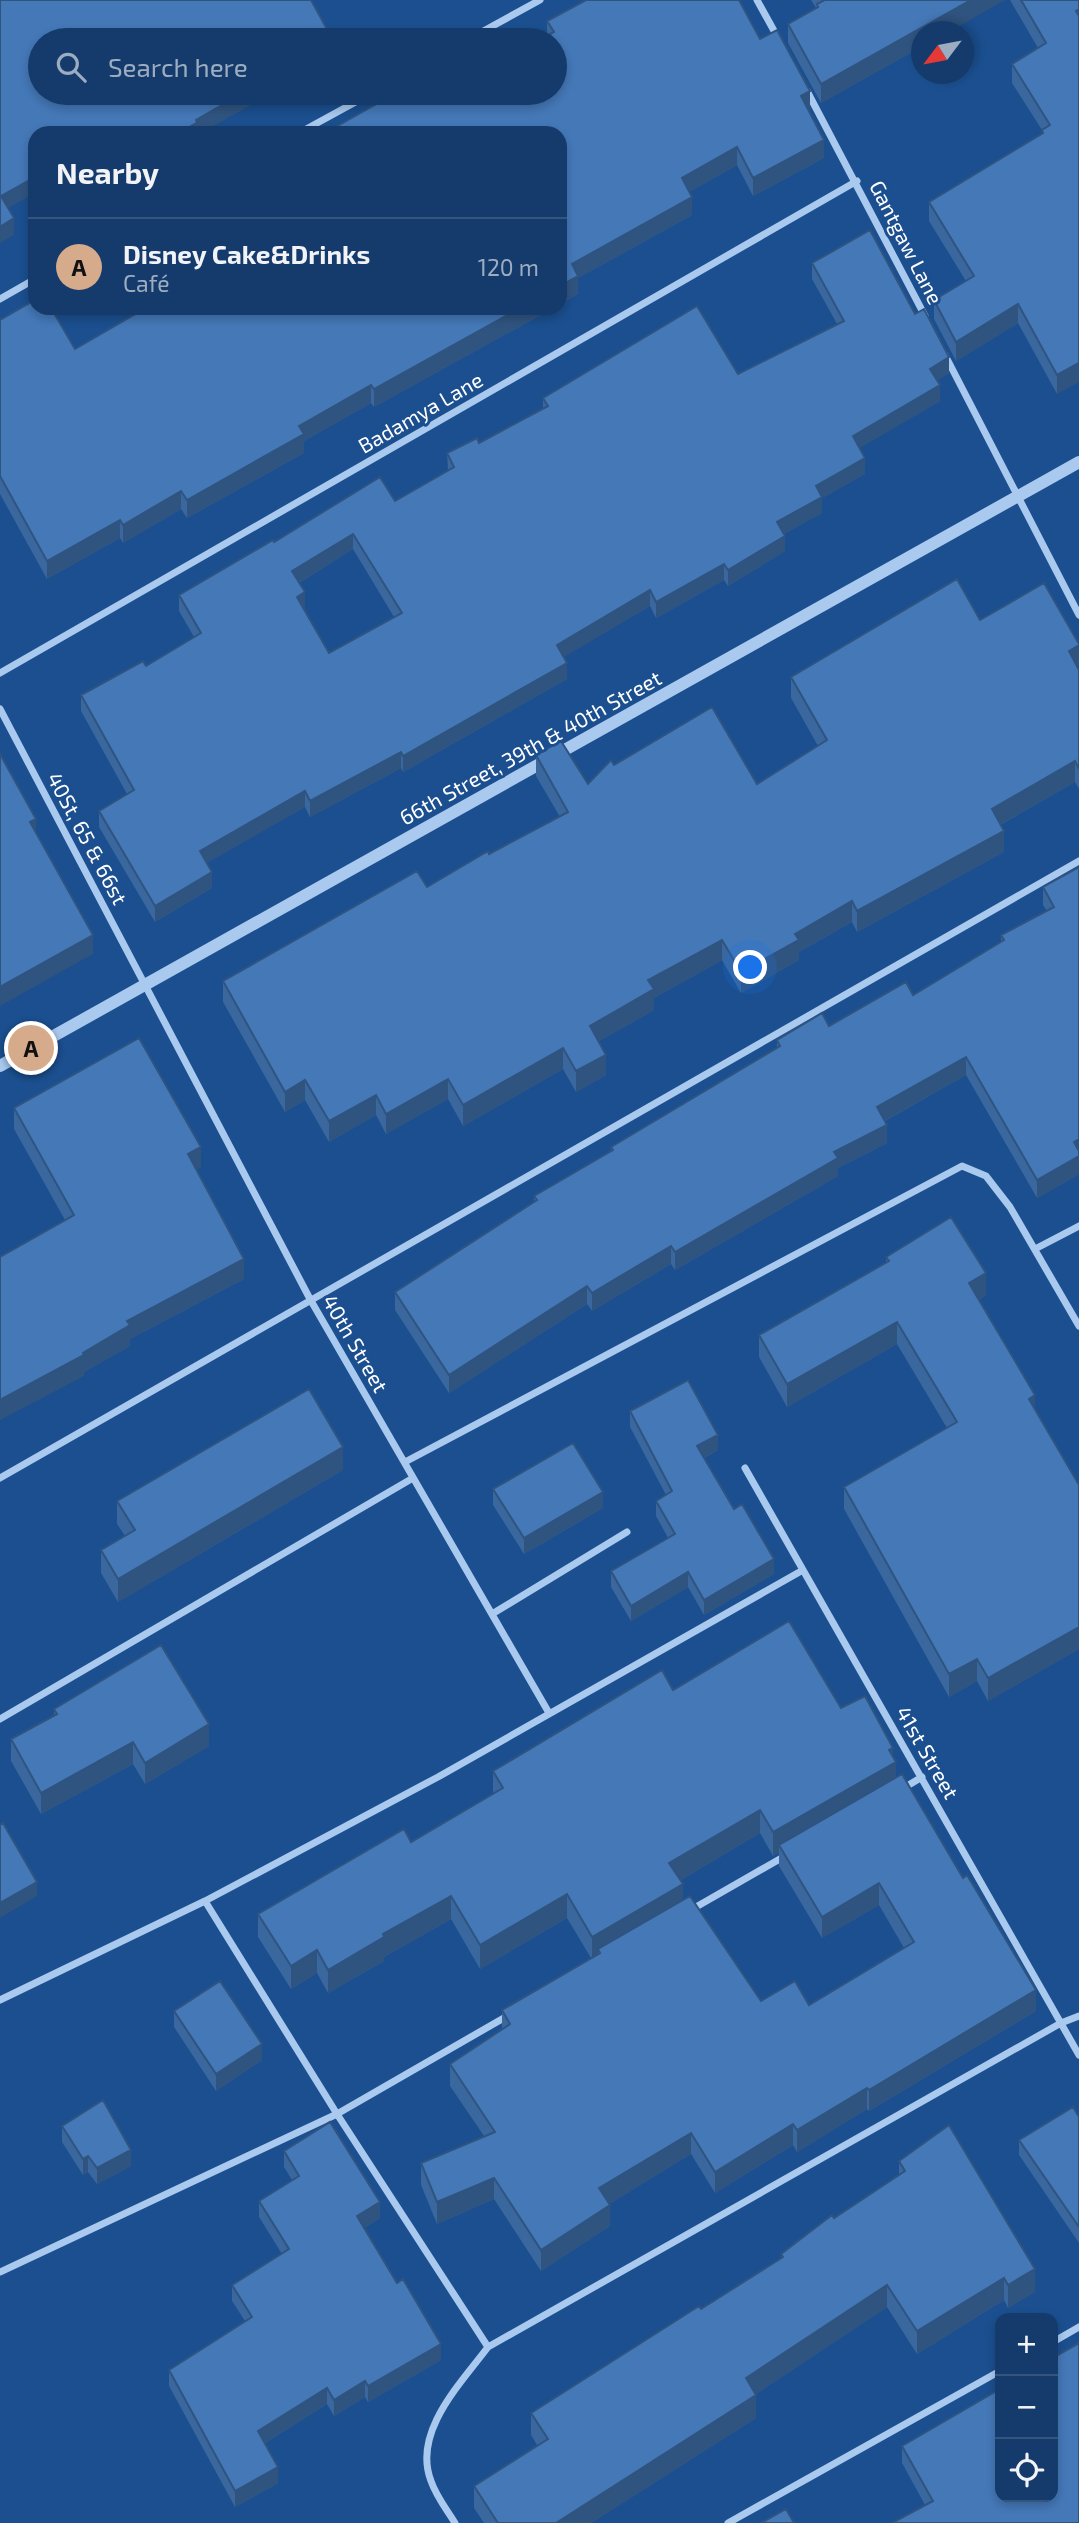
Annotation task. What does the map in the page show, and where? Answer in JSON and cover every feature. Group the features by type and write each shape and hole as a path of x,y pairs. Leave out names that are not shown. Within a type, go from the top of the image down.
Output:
{"street":[{"path":"489,28 540,0"},
{"path":"757,0 784,48"},
{"name":"Gantgaw Lane","path":"804,85 857,181 930,326"},
{"path":"312,126 350,105"},
{"name":"Badamya Lane","path":"0,674 857,181"},
{"path":"0,299 28,283"},
{"path":"942,350 1079,615"},
{"name":"66th Street, 39th & 40th Street","path":"0,1066 1079,461"},
{"name":"40St, 65 & 66st","path":"0,709 145,984"},
{"path":"0,1478 1079,861"},
{"name":"40th Street","path":"145,984 310,1299 549,1713"},
{"path":"405,1462 962,1166 986,1176 1010,1207 1079,1326"},
{"path":"1035,1250 1079,1226"},
{"name":"41st Street","path":"745,1468 1079,2054"},
{"path":"0,1718 413,1478"},
{"path":"492,1614 627,1532"},
{"path":"0,2000 205,1901 438,1777 803,1570"},
{"path":"898,1791 922,1777"},
{"path":"683,1915 791,1853"},
{"path":"205,1901 337,2114 488,2347"},
{"path":"0,2273 337,2114 516,2011"},
{"path":"455,2523 430,2479 430,2432 453,2394 488,2347 1061,2023 1079,2016"},
{"path":"1058,2339 1079,2327"},
{"path":"728,2523 995,2374"}],"building":[{"path":"0,0 311,0 326,28 28,28 28,105 222,105 196,120 197,123 191,126 28,126 28,181 1,196 14,218 0,227"},
{"path":"586,0 739,0 760,39 777,30 810,91 801,96 824,140 753,178 737,147 682,178 692,197 572,264 578,276 567,282 567,126 337,126 375,105 567,105 567,28 551,28 547,21"},
{"path":"971,0 934,21 911,21 911,34 821,84 788,24 818,7 817,4 823,1"},
{"path":"1021,0 1079,0 1079,9 1076,11 1079,16 1079,363 1057,375 1018,304 956,342 934,300 974,276 929,202 1043,133 1042,130 1050,125 1012,64 1046,43"},
{"path":"870,230 915,314 924,309 949,357 930,369 940,385 853,436 865,458 816,486 822,497 777,522 785,536 728,570 724,564 656,602 650,590 557,645 567,663 403,756 401,752 310,801 305,791 200,851 212,872 155,906 99,811 134,790 81,695 143,661 146,666 201,633 179,595 273,540 274,542 380,477 395,501 454,467 447,453 477,438 479,443 548,406 543,398 697,306 738,374 844,321 812,263","holes":["353,534 402,613 329,653 297,597 305,592 292,571"]},
{"path":"28,304 28,315 55,315 75,349 134,315 507,315 374,389 371,385 299,426 304,434 187,500 181,491 123,525 120,520 47,561 0,476 0,320"},
{"path":"957,579 980,620 1044,583 1079,644 1069,651 1079,670 1079,769 1075,761 992,809 1004,831 857,911 852,901 795,934 799,940 741,972 722,940 648,980 654,989 590,1026 606,1055 576,1071 563,1048 463,1105 448,1079 386,1114 376,1095 329,1121 305,1080 285,1092 223,981 417,871 427,887 488,851 489,854 568,812 536,755 561,741 588,784 611,760 614,765 712,707 757,784 827,740 791,677"},
{"path":"0,754 36,819 30,822 93,935 0,987"},
{"path":"1079,867 1079,1139 1074,1142 1079,1156 1037,1180 966,1057 877,1107 887,1125 834,1152 838,1158 675,1252 671,1246 592,1293 587,1286 449,1375 395,1292 537,1200 534,1196 780,1046 777,1040 822,1013 829,1026 906,982 913,995 1004,940 1001,935 1054,907 1043,887"},
{"path":"139,1038 201,1147 188,1154 244,1259 127,1321 130,1325 83,1353 84,1355 0,1400 0,1257 74,1215 14,1108"},
{"path":"951,1217 986,1273 969,1283 1035,1395 1029,1399 1079,1485 1079,1627 988,1678 977,1659 949,1674 844,1487 957,1422 897,1322 787,1384 759,1335 889,1261 886,1257"},
{"path":"688,1380 718,1435 697,1446 734,1509 742,1504 774,1559 704,1600 688,1572 631,1606 611,1571 675,1534 656,1501 672,1491 630,1411"},
{"path":"309,1389 343,1447 118,1579 101,1550 135,1530 117,1501"},
{"path":"573,1443 603,1492 524,1538 493,1489"},
{"path":"789,1621 841,1708 865,1696 893,1748 889,1750 896,1762 773,1832 760,1810 669,1863 683,1884 592,1937 567,1894 480,1945 451,1896 383,1934 384,1937 328,1970 317,1950 291,1966 258,1914 404,1829 411,1842 503,1788 493,1771 662,1670 673,1690"},
{"path":"161,1645 209,1724 145,1763 133,1742 41,1793 11,1739 57,1714 54,1709"},
{"path":"902,1774 963,1878 967,1875 1036,1990 869,2090 867,2088 797,2130 793,2124 715,2172 691,2133 599,2188 610,2205 541,2250 494,2178 437,2202 421,2163 495,2132 450,2064 510,2024 502,2010 600,1953 598,1949 690,1896 761,2001 795,1981 809,2005 914,1942 879,1883 822,1917 779,1845"},
{"path":"3,1823 37,1882 0,1903 0,1825"},
{"path":"220,1981 262,2044 216,2074 174,2011"},
{"path":"103,2100 131,2150 97,2168 88,2156 83,2159 62,2126"},
{"path":"1073,2107 1079,2117 1079,2227 1019,2140"},
{"path":"330,2122 380,2202 357,2216 397,2283 403,2279 441,2344 368,2386 365,2381 334,2400 327,2388 258,2431 278,2467 235,2491 169,2370 252,2317 232,2285 289,2249 259,2201 299,2176 284,2151"},
{"path":"949,2125 1035,2269 1008,2285 1004,2278 917,2331 887,2285 746,2378 756,2395 556,2523 498,2523 474,2486 548,2439 531,2413 699,2306 701,2309 783,2257 781,2254 832,2215 834,2218 905,2171 899,2161"},
{"path":"1079,2343 1079,2523 892,2523 933,2501 902,2446 995,2392 995,2502 1058,2502 1058,2355"},
{"path":"786,2509 794,2523 761,2523"}],"place":[{"name":"Disney Cake&Drinks","path":"31,1048"}]}
